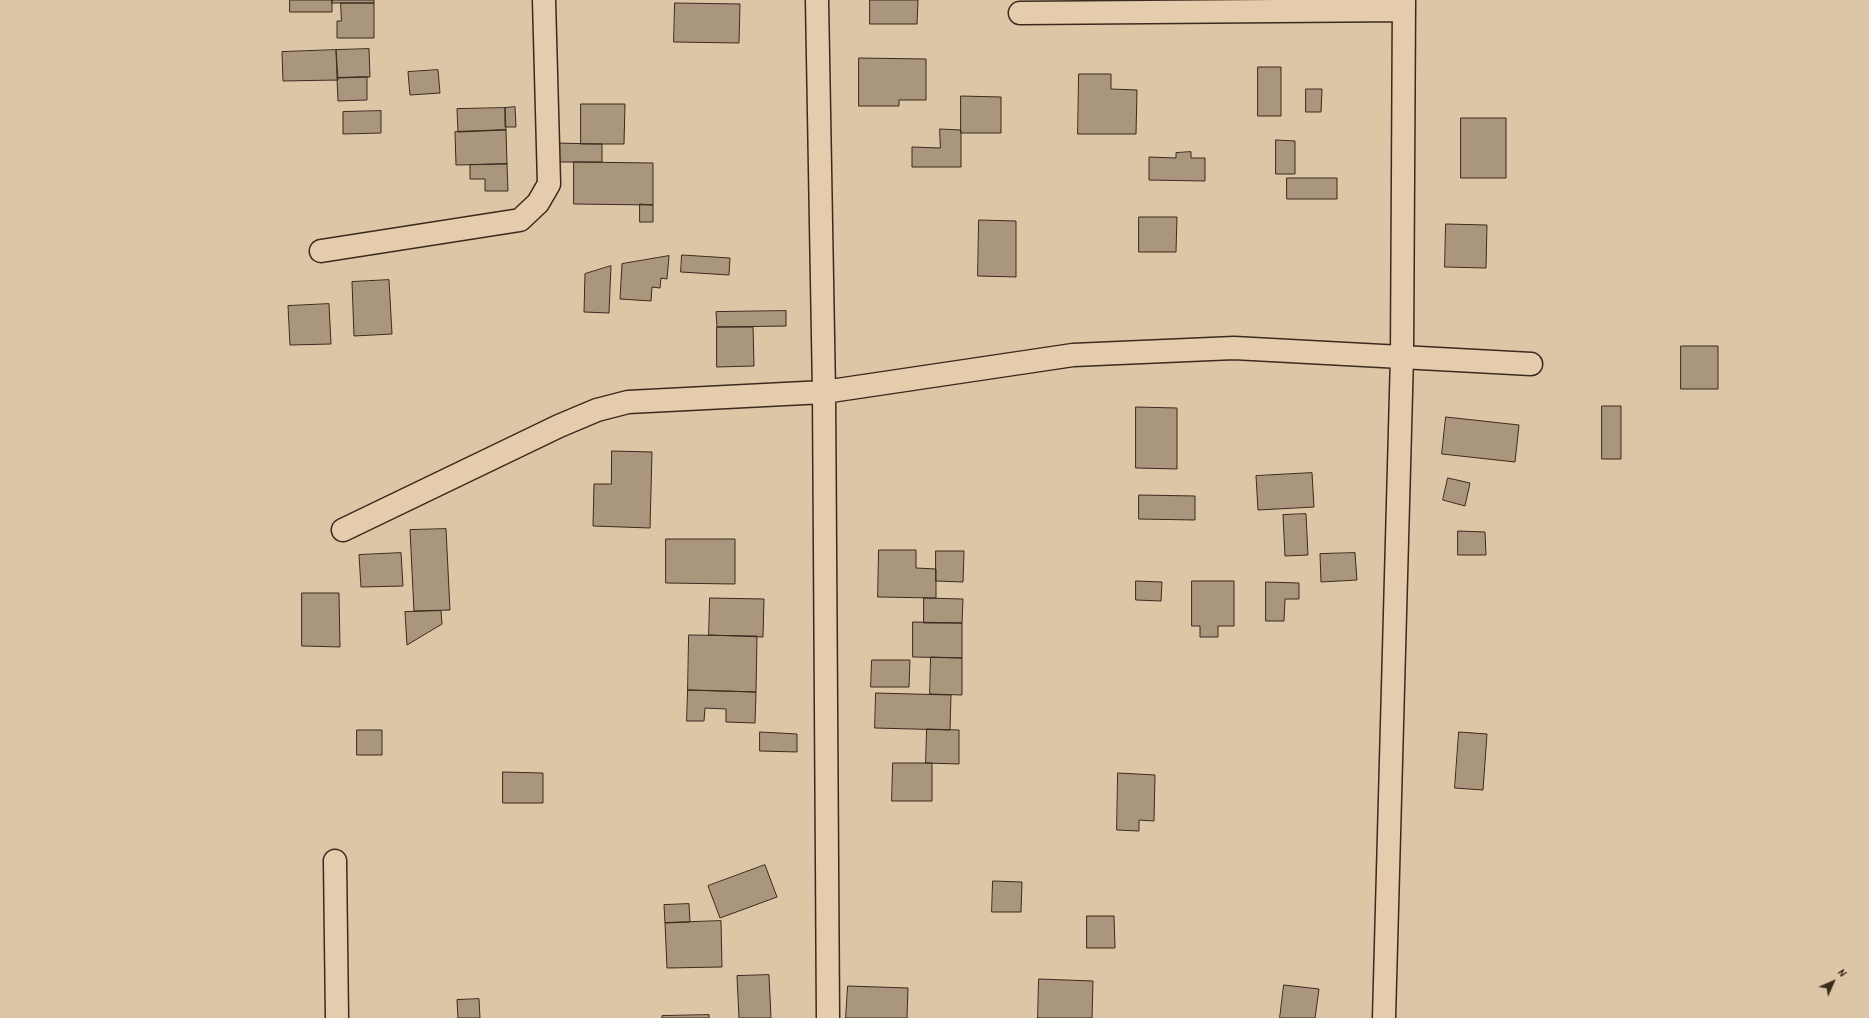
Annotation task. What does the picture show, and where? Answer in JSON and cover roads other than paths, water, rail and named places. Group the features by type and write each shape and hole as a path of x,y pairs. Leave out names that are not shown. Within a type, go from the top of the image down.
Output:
{"street":[{"path":"321,252 520,220 538,203 549,184 544,0"},
{"path":"817,0 824,392 828,1018"},
{"path":"1020,13 1404,5 1402,356 1384,1018"},
{"path":"343,530 559,426 597,410 628,402 824,392 1073,355 1234,348 1531,364"},
{"path":"334,861 337,1018"}]}
